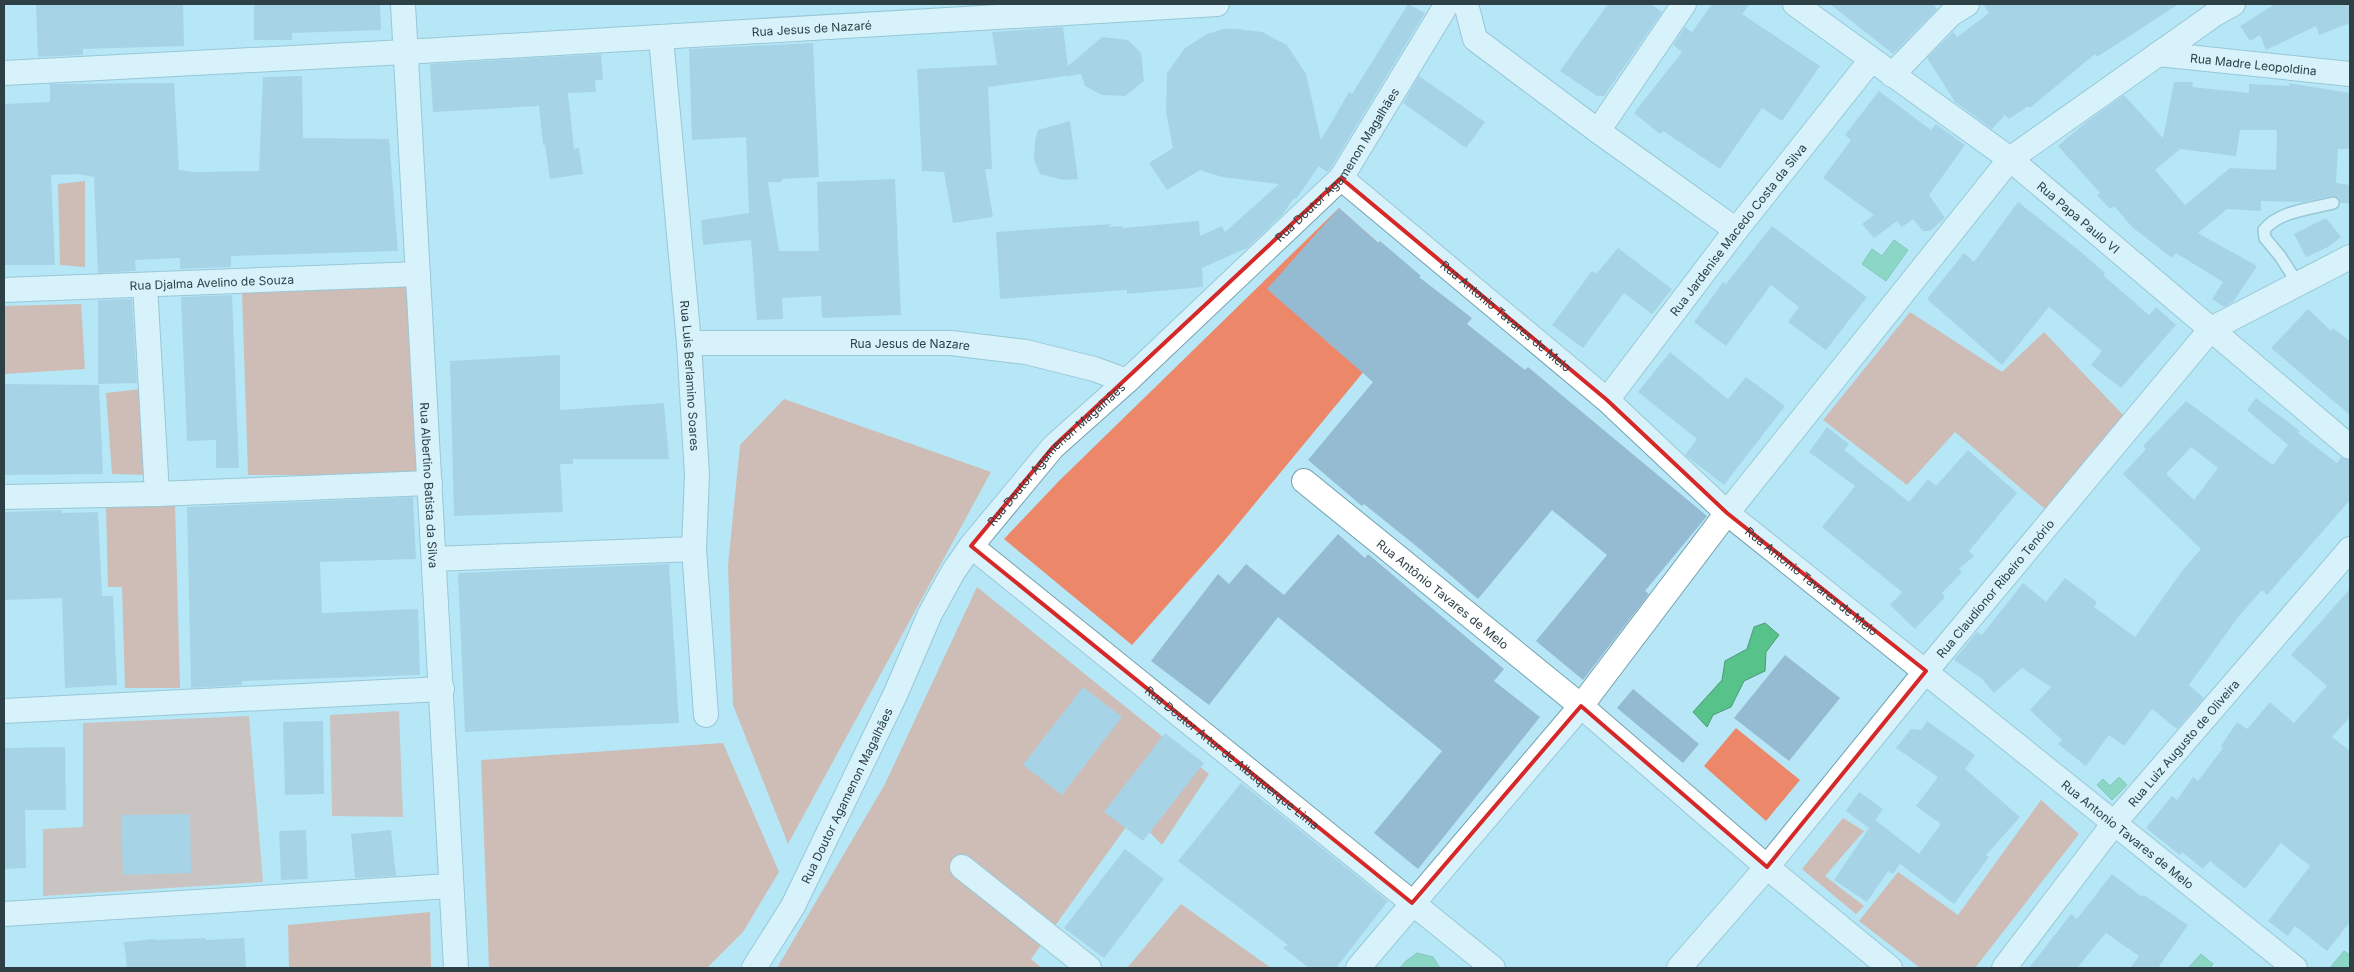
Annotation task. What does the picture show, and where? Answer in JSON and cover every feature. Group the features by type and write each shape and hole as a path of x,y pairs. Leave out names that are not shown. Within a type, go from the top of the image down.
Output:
{"street":[{"name":"Rua Albertino Batista da Silva","path":"403,4 456,968"},
{"name":"Rua Jesus de Nazaré","path":"4,73 661,38 918,13 1218,4"},
{"name":"Rua Doutor Agamenon Magalhães","path":"754,968 793,906 895,694 930,614 953,572 971,546 1053,447 1127,381 1341,178 1447,4"},
{"path":"1466,4 1475,38 1598,132 1736,230"},
{"path":"1598,132 1684,4"},
{"name":"Rua Papa Paulo VI","path":"1801,5 1871,60 2010,160 2350,447"},
{"path":"1892,75 1956,7"},
{"path":"1358,968 1581,706 1727,513 2010,160 2158,54 2219,7"},
{"name":"Rua Luis Berlamino Soares","path":"661,38 689,342 697,475 694,550 706,715"},
{"name":"Rua Madre Leopoldina","path":"2158,54 2350,74"},
{"name":"Rua Jardenise Macedo Costa da Silva","path":"1607,400 1736,230 1871,60"},
{"name":"Rua Antonio Tavares de Melo","path":"1341,178 1607,400 1727,513 2115,822 2294,968"},
{"name":"Rua Claudionor Ribeiro Tenório","path":"1679,968 2211,330 2350,257"},
{"name":"Rua Djalma Avelino de Souza","path":"4,290 418,274"},
{"path":"145,285 157,494"},
{"name":"Rua Jesus de Nazare","path":"689,342 951,344 1026,352 1094,369 1127,381"},
{"name":"Rua Antônio Tavares de Melo","path":"1304,481 1581,706 1766,866"},
{"path":"4,497 157,494 430,483"},
{"name":"Rua Doutor Artur de Albuquerque Lima","path":"971,546 1493,968"},
{"name":"Rua Luiz Augusto de Oliveira","path":"2004,968 2115,822 2350,549"},
{"path":"434,559 694,550"},
{"path":"4,711 442,689"},
{"path":"1766,866 1890,968"},
{"path":"962,867 1089,968"},
{"path":"4,914 450,886"}],"lane":[{"path":"2298,284 2280,256 2265,238 2264,230 2270,222 2280,216 2333,203"}],"highlighted area":[{"path":"1341,178 1607,400 1727,513 1926,671 1767,867 1581,706 1412,903 971,546 1053,447"}],"shaded area":[{"path":"85,181 85,267 60,265 58,184"},
{"path":"1339,208 1431,290 1224,541 1132,645 1004,539 1059,481"},
{"path":"1894,240 1908,250 1886,281 1862,264 1872,249 1882,256"},
{"path":"409,286 418,475 248,475 242,293"},
{"path":"81,304 85,369 4,374 4,306"},
{"path":"1910,312 2002,372 2044,332 2124,416 2045,509 1955,432 1907,485 1823,420"},
{"path":"141,389 146,475 112,474 106,393"},
{"path":"784,399 991,472 788,844 733,705 728,566 740,445"},
{"path":"175,505 180,688 125,688 122,587 108,587 106,507"},
{"path":"977,587 1209,774 1162,845 1134,816 1031,959 1042,968 777,968 885,784"},
{"path":"1765,623 1779,635 1766,652 1765,671 1744,681 1731,707 1713,715 1707,727 1693,712 1722,680 1725,661 1747,649 1754,627"},
{"path":"399,711 403,817 332,816 330,715"},
{"path":"249,716 263,882 43,896 43,829 83,827 83,723"},
{"path":"1736,728 1800,780 1766,821 1704,766"},
{"path":"723,743 779,872 743,932 707,968 489,968 481,760"},
{"path":"2119,777 2127,785 2112,800 2097,785 2103,779 2110,786"},
{"path":"2041,800 2079,834 1975,968 1920,968 1859,921 1898,872 1958,915"},
{"path":"1843,818 1864,831 1825,876 1864,906 1856,914 1802,869"},
{"path":"1181,904 1271,968 1127,968"},
{"path":"430,912 431,968 289,968 288,925"},
{"path":"2344,951 2350,955 2349,968 2330,968"},
{"path":"1417,953 1433,957 1440,968 1400,968"},
{"path":"2201,954 2213,964 2210,968 2188,968"}],"building":[{"path":"36,4 183,4 184,46 83,49 83,55 38,57"},
{"path":"254,4 380,4 381,30 292,33 292,40 254,40"},
{"path":"1408,4 1425,13 1330,169 1327,172 1319,166 1296,199 1294,198 1282,215 1247,248 1202,268 1203,287 1127,294 1127,290 1000,299 996,232 1112,224 1107,227 1122,226 1123,228 1199,221 1200,236 1222,226 1225,232 1279,184 1222,177 1200,170 1167,190 1149,163 1173,148 1166,112 1167,73 1185,48 1207,34 1223,29 1262,32 1287,45 1306,74 1321,140 1349,92 1352,94"},
{"path":"1608,4 1651,4 1662,12 1604,96 1597,96 1560,71"},
{"path":"1712,4 1750,4 1742,14 1820,66 1782,121 1762,108 1720,169 1663,131 1660,134 1634,113 1682,52 1673,45 1685,27 1692,32"},
{"path":"1830,4 1933,4 1937,9 1893,54"},
{"path":"1983,4 2179,4 2097,57 2095,54 2030,108 2028,106 2009,119 2005,115 1992,129 1955,102 1927,58 1953,32 1957,37 1989,13"},
{"path":"2275,4 2350,4 2350,23 2319,35 2316,26 2266,50 2260,35 2250,41 2240,26"},
{"path":"1063,27 1068,66 1102,37 1128,40 1141,53 1144,81 1125,96 1102,95 1085,86 1081,74 1069,76 1070,78 1067,76 988,87 992,169 985,169 993,217 953,223 944,172 922,171 917,69 997,65 992,32"},
{"path":"813,43 819,177 782,179 781,182 768,182 779,251 819,251 817,182 895,179 901,315 822,318 821,296 782,298 783,319 757,320 751,240 703,245 701,220 749,213 746,137 692,140 689,49"},
{"path":"601,54 603,80 595,80 596,92 568,93 574,149 579,148 583,174 550,179 545,145 543,145 539,106 433,112 430,64"},
{"path":"302,76 303,138 389,139 398,251 231,256 231,267 180,269 180,258 135,260 136,271 98,273 94,177 78,174 51,175 55,265 4,265 4,104 50,102 50,84 174,83 179,170 195,172 259,171 263,77"},
{"path":"1419,76 1485,122 1466,148 1403,103"},
{"path":"2174,82 2193,82 2192,87 2249,93 2249,84 2289,86 2289,83 2350,93 2350,149 2338,149 2336,183 2350,185 2350,203 2340,203 2338,198 2332,196 2303,202 2261,201 2261,211 2227,209 2198,233 2257,266 2233,302 2224,307 2212,299 2223,282 2176,253 2172,258 2132,227 2114,206 2110,209 2097,195 2100,193 2058,146 2086,122 2124,95 2163,138","holes":["2240,130 2277,130 2276,170 2230,168 2185,205 2155,170 2180,149 2236,156"]},
{"path":"1879,91 1931,130 1936,124 1965,145 1929,195 1945,218 1930,231 1923,231 1913,219 1902,227 1897,221 1874,238 1862,224 1874,215 1823,178 1851,140 1845,135"},
{"path":"1070,121 1078,179 1063,180 1040,174 1034,160 1035,141 1038,130"},
{"path":"2018,202 2081,252 2105,273 2103,275 2149,315 2156,307 2176,325 2121,388 2091,365 2102,351 2049,307 2002,365 1927,299 1964,253 1974,262"},
{"path":"1339,208 1378,243 1380,241 1421,276 1419,277 1472,318 1467,324 1525,370 1528,367 1707,516 1645,591 1649,594 1583,680 1536,641 1607,555 1552,510 1478,599 1421,550 1364,504 1362,506 1308,460 1373,382 1267,289"},
{"path":"2326,218 2341,237 2328,247 2306,257 2294,234"},
{"path":"1772,226 1867,297 1826,350 1788,322 1799,307 1771,285 1726,346 1694,322 1723,282 1726,284"},
{"path":"1618,248 1672,289 1652,314 1624,293 1583,348 1552,325 1592,271 1596,274"},
{"path":"232,295 239,468 216,468 216,440 187,441 181,297"},
{"path":"132,299 137,383 98,384 98,300"},
{"path":"2308,309 2331,331 2333,328 2350,341 2350,415 2271,348"},
{"path":"1670,352 1728,399 1746,377 1785,406 1724,485 1685,455 1697,439 1638,392"},
{"path":"560,355 560,410 664,403 669,459 573,459 573,464 560,464 563,512 454,516 450,361"},
{"path":"4,384 99,385 103,474 4,475"},
{"path":"2256,398 2300,431 2298,433 2337,463 2341,457 2350,460 2350,500 2267,595 2262,590 2239,616 2189,685 2204,698 2177,729 2152,709 2124,746 2109,735 2086,766 2058,744 2062,740 2030,710 2051,687 2022,668 1994,693 1981,678 1954,660 1977,632 1982,635 2023,583 2046,602 2065,578 2097,602 2094,607 2135,637 2182,571 2201,549 2123,474 2146,449 2143,446 2186,401 2273,465 2288,445 2247,410","holes":["2191,447 2218,468 2194,500 2166,474"]},
{"path":"1827,427 1849,444 1844,450 1909,502 1928,479 1936,486 1968,450 2017,493 1969,551 1974,556 1959,569 1962,572 1942,593 1945,597 1915,629 1890,605 1902,592 1822,527 1855,486 1809,452"},
{"path":"413,497 416,559 320,562 321,592 322,613 418,609 420,675 242,681 242,685 191,688 187,507"},
{"path":"62,510 62,513 98,512 102,596 113,596 117,685 65,688 62,598 4,600 4,512"},
{"path":"1338,534 1365,558 1368,554 1504,669 1494,681 1540,717 1418,869 1374,833 1442,751 1278,617 1209,705 1151,661 1218,574 1229,584 1246,564 1284,595"},
{"path":"669,564 679,723 465,732 458,573"},
{"path":"2350,589 2350,717 2332,737 2350,751 2350,922 2327,951 2295,926 2288,936 2268,921 2310,866 2281,843 2245,889 2210,861 2203,869 2182,852 2180,855 2146,828 2172,796 2177,800 2193,777 2198,781 2223,748 2221,746 2237,722 2247,729 2270,702 2294,723 2327,686 2291,655"},
{"path":"1785,655 1840,698 1789,761 1734,718"},
{"path":"1083,687 1122,717 1062,795 1023,765"},
{"path":"1633,689 1699,744 1683,763 1617,708"},
{"path":"323,721 324,794 285,795 283,722"},
{"path":"1927,721 1975,755 1965,769 2020,817 1986,855 1989,857 1954,904 1900,864 1893,874 1888,871 1867,902 1834,880 1869,828 1846,811 1859,792 1883,809 1875,820 1919,854 1941,824 1916,806 1938,777 1896,748 1911,729 1921,730"},
{"path":"1165,733 1204,763 1143,841 1104,812"},
{"path":"65,747 66,810 25,810 26,868 4,869 4,748"},
{"path":"1241,783 1388,901 1336,968 1309,968 1283,948 1288,945 1178,861"},
{"path":"190,814 191,873 123,875 121,815"},
{"path":"306,830 308,879 281,880 279,831"},
{"path":"391,830 396,876 355,878 351,834"},
{"path":"1125,849 1164,879 1104,958 1064,928"},
{"path":"2112,874 2142,897 2144,895 2188,925 2158,968 2130,968 2139,956 2106,933 2077,968 2029,968 2071,914 2077,919"},
{"path":"206,938 206,940 244,938 246,968 127,968 124,942 154,939"}]}
